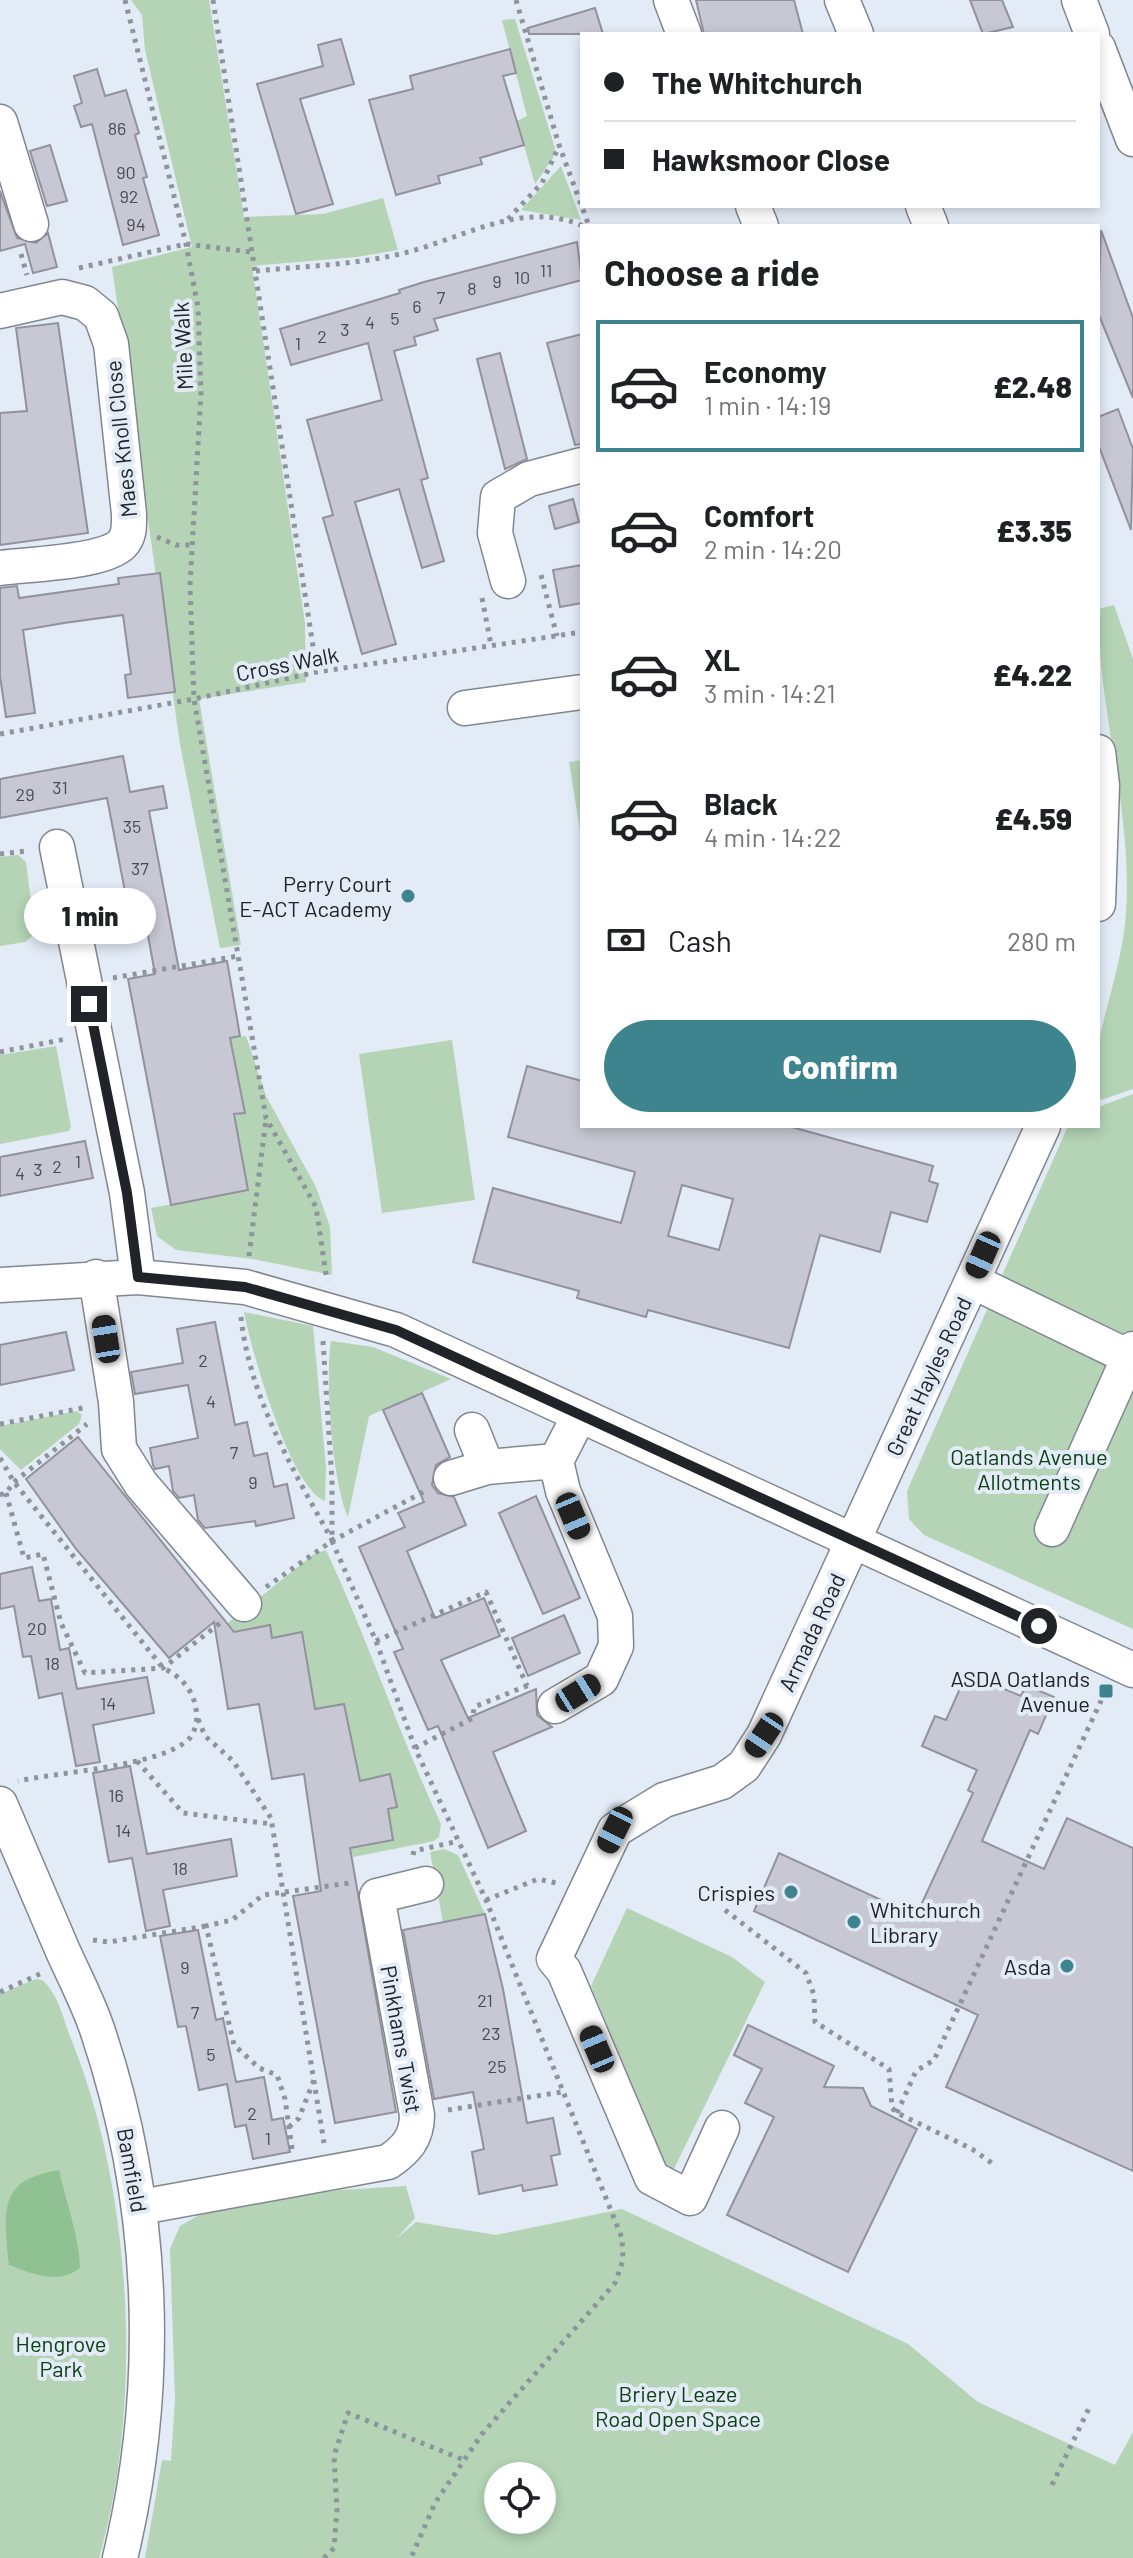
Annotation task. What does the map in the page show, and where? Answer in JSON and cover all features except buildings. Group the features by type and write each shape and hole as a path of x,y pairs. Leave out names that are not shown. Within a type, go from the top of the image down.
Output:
{"street":[{"path":"671,0 683,32"},
{"path":"842,0 855,32"},
{"path":"1079,0 1091,32"},
{"path":"1100,53 1133,139"},
{"path":"0,122 31,224"},
{"name":"Maes Knoll Close","path":"0,311 62,297 85,303 101,316 111,344 129,514 129,532 123,543 106,554 0,568"},
{"path":"508,581 486,490 580,466"},
{"path":"465,708 580,692"},
{"path":"1100,768 1100,844"},
{"path":"57,847 127,1193 138,1277"},
{"name":"Great Hayles Road","path":"853,1539 1042,1128"},
{"path":"96,1277 116,1402 119,1449 141,1484 244,1604"},
{"path":"0,1285 96,1277 138,1277 245,1287 332,1309 396,1330 1126,1666"},
{"path":"972,1281 1131,1353 1052,1529"},
{"path":"555,1706 601,1679 616,1646 615,1616 563,1491 556,1461 579,1416"},
{"path":"472,1430 487,1467"},
{"path":"451,1478 487,1467 556,1461"},
{"name":"Armada Road","path":"722,2128 690,2198 652,2178 564,1971 554,1959 615,1830 664,1800 722,1782 744,1766 764,1735 853,1539"},
{"name":"Bamfield","path":"7,1793 97,2029 123,2112 141,2207 147,2322 144,2420 135,2494 120,2558"},
{"path":"377,1896 426,1884"},
{"name":"Pinkhams Twist","path":"141,2207 388,2162 407,2149 417,2125 417,2115 377,1896"}],"path":[{"name":"Mile Walk","path":"125,0 186,244 198,307 201,393 190,585 194,699 266,1118"},
{"path":"213,0 317,672"},
{"path":"516,0 580,208"},
{"path":"507,219 542,183 559,145"},
{"path":"256,271 403,254 507,219 554,218 580,224"},
{"path":"70,270 186,244 251,252"},
{"path":"28,280 42,277"},
{"name":"Cross Walk","path":"0,734 194,699 317,672 580,632"},
{"path":"85,983 238,956"},
{"path":"0,1052 95,1033"},
{"path":"266,1118 241,1312 250,1366 299,1479 332,1541 376,1641 415,1748 486,1900 622,2238 623,2260 615,2283 482,2434 435,2503 411,2558"},
{"path":"266,1118 316,1207 332,1309 320,1348 332,1481 332,1541"},
{"path":"0,1424 116,1402"},
{"path":"116,1402 3,1494 24,1558 43,1554 61,1623 85,1673 163,1668 299,1561 451,1478"},
{"path":"0,1458 14,1482 163,1668 181,1677 195,1703 197,1718 205,1736 246,1777 272,1824 314,2080 313,2174"},
{"path":"376,1641 486,1592 527,1686"},
{"path":"897,2113 916,2071 934,2060 1126,1666"},
{"path":"415,1748 473,1718 474,1707 538,1680 555,1706"},
{"path":"7,1793 137,1761 177,1747 191,1737 197,1718"},
{"path":"137,1761 183,1813 272,1824"},
{"path":"486,1900 538,1879 587,1889"},
{"path":"313,2174 288,2127 277,2075 259,2068 234,2045 206,1926 232,1920 263,1895 360,1881 377,1896"},
{"path":"725,1910 806,1973 814,1995 815,2022 889,2069 892,2108 897,2113 972,2149 996,2166"},
{"path":"288,2127 299,2118 314,2080"},
{"path":"417,2115 562,2092"},
{"path":"1052,2485 1090,2406"},
{"path":"324,2558 334,2548 337,2510 334,2456 348,2413 464,2460"}],"green space":[{"path":"131,0 209,0 244,217 323,214 383,198 398,250 357,257 252,266 305,623 306,682 199,699 241,945 220,948 180,744 112,267 192,247 145,50 142,15"},
{"path":"515,19 555,148 553,158 535,184 517,121 527,116 502,20"},
{"path":"561,166 581,220 521,210"},
{"path":"1114,605 1133,659 1133,1089 1100,1100 1100,1039 1119,962 1126,914 1127,876 1125,837 1100,656 1100,608"},
{"path":"580,760 580,831 569,762"},
{"path":"18,855 26,862 35,934 25,942 0,946 0,857"},
{"path":"246,1036 266,1096 316,1187 330,1227 332,1275 253,1259 176,1250 157,1236 151,1208 247,1190 234,1116 245,1112 230,1038"},
{"path":"452,1040 475,1200 382,1213 359,1054"},
{"path":"56,1046 71,1127 69,1131 0,1144 0,1055"},
{"name":"Oatlands Avenue Allotments","path":"1133,1094 1133,1629 924,1535 909,1519 907,1491 1067,1128 1100,1128 1100,1106"},
{"path":"244,1312 313,1326 326,1468 325,1501 312,1491 286,1445 263,1385"},
{"path":"331,1341 373,1347 451,1379 369,1416 348,1517 342,1501 331,1430"},
{"path":"77,1411 82,1415 79,1424 21,1470 0,1449 0,1426"},
{"path":"326,1550 441,1824 439,1837 434,1841 353,1857 350,1845 393,1840 388,1809 397,1807 389,1774 360,1781 357,1767 349,1768 350,1735 344,1704 315,1709 301,1633 272,1638 269,1625 225,1633 224,1626 314,1554"},
{"path":"444,1849 458,1855 485,1914 443,1922 430,1852"},
{"path":"627,1908 732,1957 765,1982 672,2173 668,2171 591,1986"},
{"name":"Hengrove Park","path":"36,1979 48,1986 56,2000 92,2098 119,2228 125,2296 126,2365 122,2432 113,2497 99,2558 0,2558 0,1994"},
{"path":"59,2170 75,2231 80,2268 54,2277 9,2265 6,2227 10,2199 25,2181"},
{"name":"Briery Leaze Road Open Space","path":"406,2186 415,2218 396,2239 416,2222 496,2235 622,2209 908,2344 978,2402 1115,2465 1133,2432 1133,2558 145,2558 162,2460 171,2461 175,2399 170,2249 180,2226 206,2211 340,2190"}],"place":[{"name":"Perry Court E-ACT Academy","path":"408,896"},
{"name":"ASDA Oatlands Avenue","path":"1106,1691"},
{"name":"Crispies","path":"791,1892"},
{"name":"Whitchurch Library","path":"854,1922"},
{"name":"Asda","path":"1067,1966"}],"route":[{"path":"89,1004 127,1193 138,1277 245,1287 332,1309 396,1330 1039,1626"}]}
